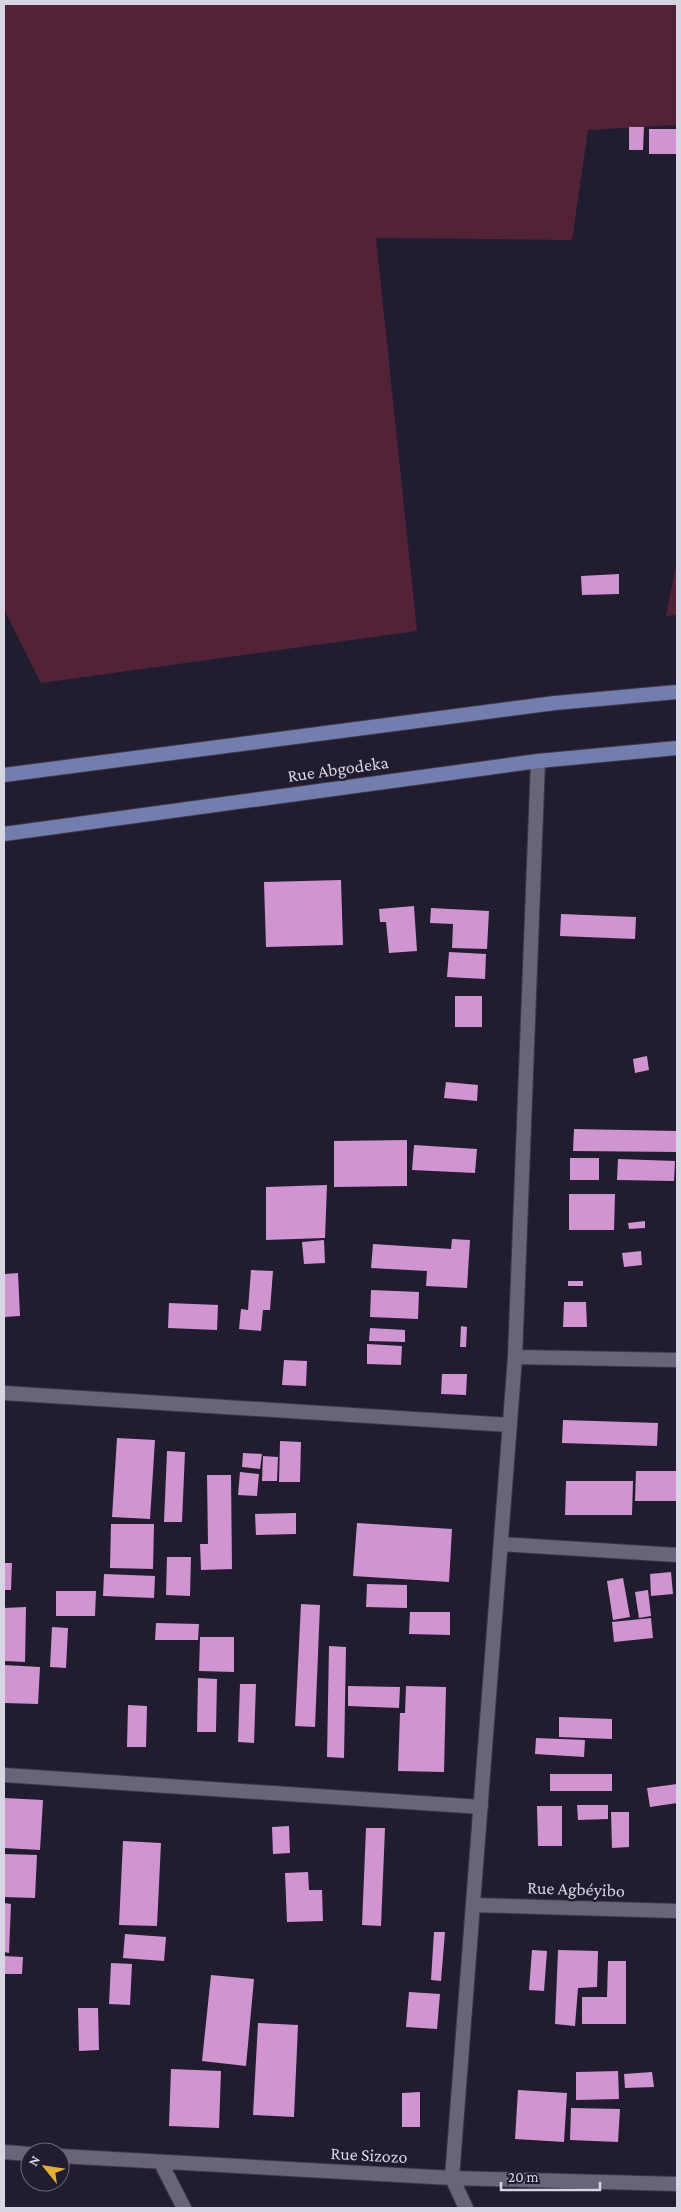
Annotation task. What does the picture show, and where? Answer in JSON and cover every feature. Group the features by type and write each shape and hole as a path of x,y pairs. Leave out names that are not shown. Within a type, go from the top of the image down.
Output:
{"main road":[{"path":"4,775 555,703 677,692"},
{"name":"Rue Abgodeka","path":"4,834 538,760 677,748"}],"street":[{"path":"466,2208 452,2178 515,1357 538,760"},
{"path":"515,1357 677,1360"},
{"path":"4,1393 510,1425"},
{"path":"501,1544 677,1555"},
{"path":"4,1774 481,1807"},
{"name":"Rue Agbéyibo","path":"473,1905 677,1911"},
{"path":"4,2152 20,2153"},
{"name":"Rue Sizozo","path":"70,2157 452,2178 677,2184"},
{"path":"161,2163 184,2208"}],"shaded area":[{"path":"4,4 677,4 677,125 588,130 572,240 376,238 417,631 41,683 4,609"},
{"path":"677,561 677,615 666,616"}],"building":[{"path":"629,127 644,127 643,150 629,150"},
{"path":"649,129 677,129 677,154 649,154"},
{"path":"619,574 619,594 582,595 581,576"},
{"path":"341,880 343,945 266,947 264,882"},
{"path":"414,906 417,951 389,953 386,922 380,922 379,909"},
{"path":"431,908 489,911 487,949 452,948 453,924 430,923"},
{"path":"561,914 636,917 635,939 560,936"},
{"path":"449,952 486,954 485,979 447,977"},
{"path":"455,996 482,996 482,1027 455,1027"},
{"path":"647,1056 649,1070 635,1073 633,1059"},
{"path":"446,1082 478,1085 477,1101 444,1098"},
{"path":"574,1129 677,1131 677,1152 573,1151"},
{"path":"407,1140 407,1186 334,1187 334,1141"},
{"path":"414,1145 477,1149 475,1173 412,1170"},
{"path":"570,1158 599,1158 599,1180 570,1180"},
{"path":"618,1159 675,1161 674,1181 617,1180"},
{"path":"327,1185 325,1238 266,1240 266,1187"},
{"path":"569,1194 615,1194 614,1230 569,1230"},
{"path":"645,1221 645,1228 629,1229 628,1223"},
{"path":"452,1239 470,1240 467,1288 426,1286 427,1271 371,1268 373,1244 451,1249"},
{"path":"324,1240 325,1263 304,1264 302,1242"},
{"path":"641,1251 642,1265 624,1267 622,1253"},
{"path":"251,1270 273,1271 270,1310 263,1310 261,1331 239,1329 241,1309 248,1310"},
{"path":"18,1273 20,1316 4,1317 4,1274"},
{"path":"568,1281 583,1281 583,1286 568,1286"},
{"path":"371,1290 419,1292 418,1319 370,1317"},
{"path":"564,1302 586,1302 587,1327 563,1327"},
{"path":"169,1303 218,1305 217,1330 168,1328"},
{"path":"461,1326 467,1327 466,1347 460,1347"},
{"path":"370,1328 405,1330 405,1342 369,1341"},
{"path":"367,1344 402,1346 401,1365 367,1364"},
{"path":"284,1360 307,1361 306,1386 282,1385"},
{"path":"442,1374 467,1374 466,1395 441,1394"},
{"path":"563,1420 658,1423 657,1446 562,1443"},
{"path":"117,1438 155,1440 150,1519 112,1517"},
{"path":"280,1441 301,1442 300,1482 279,1482"},
{"path":"167,1451 185,1452 182,1522 164,1522"},
{"path":"243,1453 262,1454 260,1469 242,1467"},
{"path":"263,1456 278,1457 277,1481 262,1481"},
{"path":"636,1471 677,1471 677,1501 635,1501"},
{"path":"240,1472 259,1474 257,1496 238,1495"},
{"path":"207,1475 231,1475 232,1569 201,1570 200,1544 208,1544"},
{"path":"566,1481 633,1481 632,1515 565,1515"},
{"path":"296,1513 296,1534 256,1535 255,1514"},
{"path":"357,1523 452,1529 449,1582 353,1576"},
{"path":"111,1524 154,1524 153,1569 110,1568"},
{"path":"167,1557 191,1557 190,1596 166,1595"},
{"path":"4,1563 12,1563 11,1590 4,1590"},
{"path":"671,1572 673,1594 651,1596 650,1574"},
{"path":"104,1574 155,1576 154,1598 103,1596"},
{"path":"623,1578 630,1617 613,1620 607,1581"},
{"path":"367,1584 407,1585 407,1608 366,1607"},
{"path":"648,1590 651,1616 639,1618 635,1592"},
{"path":"56,1591 96,1591 95,1616 56,1616"},
{"path":"301,1604 320,1605 315,1727 295,1726"},
{"path":"26,1607 25,1662 4,1661 4,1608"},
{"path":"410,1612 450,1612 450,1635 409,1634"},
{"path":"651,1618 653,1638 614,1642 612,1622"},
{"path":"156,1623 199,1624 198,1640 155,1640"},
{"path":"52,1627 68,1628 66,1668 50,1667"},
{"path":"200,1637 234,1637 234,1672 199,1671"},
{"path":"329,1646 346,1647 344,1758 327,1757"},
{"path":"4,1665 40,1667 38,1704 4,1703"},
{"path":"198,1678 217,1679 216,1732 197,1732"},
{"path":"240,1684 256,1684 254,1743 238,1742"},
{"path":"348,1686 400,1687 399,1708 348,1706"},
{"path":"406,1686 446,1687 444,1772 398,1771 400,1713 405,1713"},
{"path":"128,1705 147,1706 146,1747 127,1747"},
{"path":"559,1717 612,1719 612,1739 559,1737"},
{"path":"536,1738 585,1740 584,1757 535,1754"},
{"path":"550,1774 612,1774 612,1791 550,1791"},
{"path":"677,1784 677,1803 650,1807 647,1788"},
{"path":"4,1798 43,1800 40,1850 4,1848"},
{"path":"577,1805 608,1805 608,1819 578,1820"},
{"path":"537,1806 562,1806 562,1846 538,1846"},
{"path":"611,1812 629,1812 629,1847 612,1848"},
{"path":"289,1826 290,1853 273,1854 272,1827"},
{"path":"366,1828 385,1828 381,1926 362,1925"},
{"path":"123,1841 161,1843 157,1926 119,1925"},
{"path":"4,1854 37,1855 35,1898 4,1897"},
{"path":"308,1872 309,1890 322,1890 323,1921 287,1922 285,1873"},
{"path":"4,1903 11,1904 9,1953 4,1952"},
{"path":"434,1932 445,1932 441,1981 431,1980"},
{"path":"125,1934 166,1937 164,1961 123,1958"},
{"path":"532,1950 547,1951 544,1991 529,1990"},
{"path":"558,1950 598,1951 597,1987 578,1988 575,2026 555,2024"},
{"path":"4,1956 23,1957 22,1974 4,1974"},
{"path":"608,1961 626,1961 626,2024 582,2024 582,1997 607,1997"},
{"path":"111,1963 132,1964 130,2005 109,2004"},
{"path":"211,1975 254,1979 246,2066 202,2061"},
{"path":"409,1992 440,1994 437,2029 406,2027"},
{"path":"78,2008 98,2008 99,2050 79,2051"},
{"path":"258,2023 298,2025 294,2117 253,2115"},
{"path":"171,2069 221,2071 219,2128 169,2126"},
{"path":"618,2071 619,2099 576,2100 576,2072"},
{"path":"652,2072 654,2087 625,2088 624,2074"},
{"path":"518,2090 567,2093 564,2142 515,2139"},
{"path":"420,2092 420,2127 402,2127 402,2093"},
{"path":"571,2108 620,2109 618,2142 570,2140"}]}
